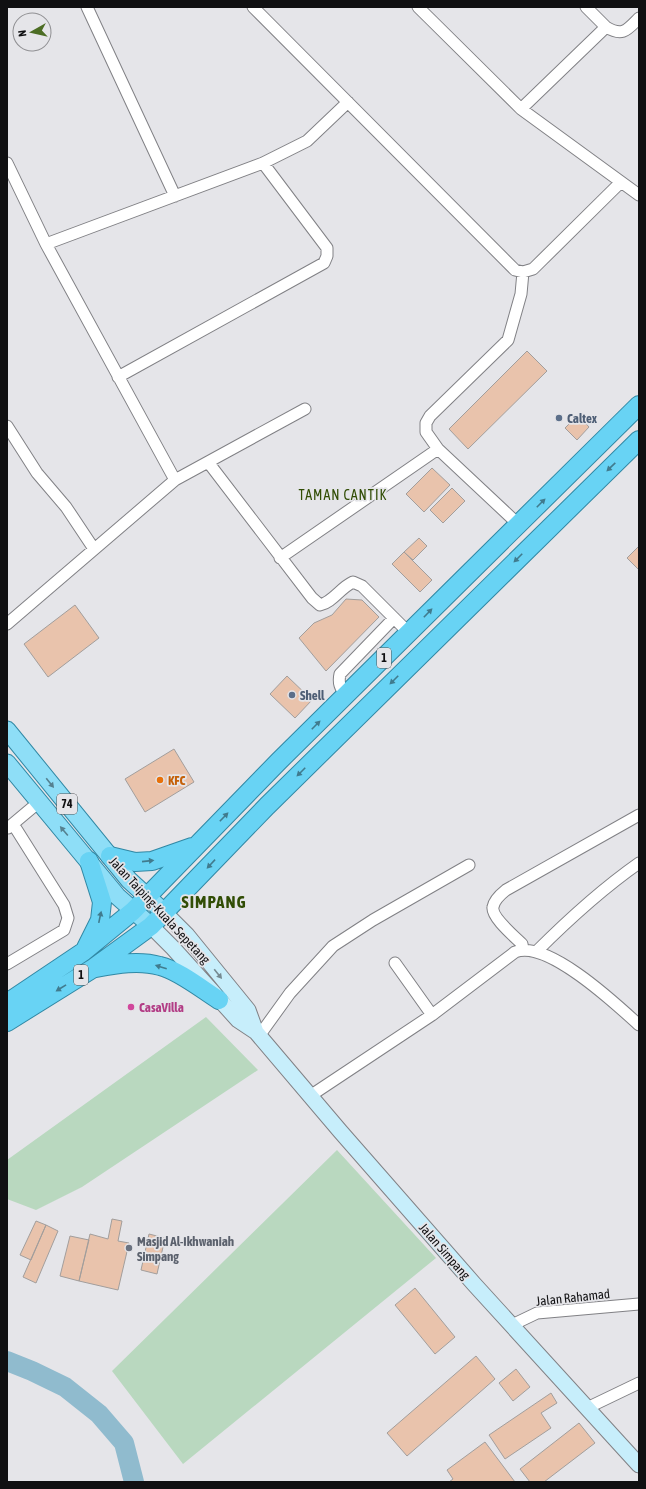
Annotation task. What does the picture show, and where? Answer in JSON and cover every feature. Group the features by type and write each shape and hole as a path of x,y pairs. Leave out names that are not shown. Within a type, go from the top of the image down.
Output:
{"highway":[{"name":"1","path":"7,1003 83,952 133,912 279,761 409,633 466,574 639,405"},
{"name":"1","path":"7,1022 92,969 151,926 267,806 639,440"},
{"path":"110,856 135,862 152,860 197,845"},
{"path":"83,952 100,920 102,902 89,861"},
{"path":"92,969 142,963 161,966 176,973 219,1000"}],"main road":[{"name":"Jalan Taiping-Kuala Sepetang","path":"7,730 129,880 187,935 248,1010 258,1034"},
{"name":"Jalan Taiping-Kuala Sepetang","path":"7,763 117,896 173,948 238,1020 258,1034"},
{"name":"Jalan Simpang","path":"258,1034 310,1096 512,1325 639,1465"}],"street":[{"path":"87,7 175,196"},
{"path":"253,7 515,270 523,272 533,269 621,182"},
{"path":"418,7 521,109 639,195"},
{"path":"586,7 606,28 616,33 627,30 639,18"},
{"path":"521,109 606,28"},
{"path":"46,244 263,163 307,141 348,102"},
{"path":"7,163 46,244 175,480"},
{"path":"118,377 324,263 327,256 327,248 263,163"},
{"path":"518,524 438,449 426,432 426,423 430,416 508,340 522,294 523,272"},
{"path":"7,624 175,480 305,409"},
{"path":"7,426 37,473 66,507 94,549"},
{"path":"280,558 438,449"},
{"path":"208,462 312,598 320,604 327,603 344,586 353,582 362,586 409,633"},
{"path":"346,695 341,689 339,682 340,674 394,618"},
{"path":"7,964 64,930 68,918 64,905 10,826 39,802"},
{"path":"523,949 522,944 494,914 493,907 498,897 506,890 639,814"},
{"path":"537,951 568,919 611,883 639,863"},
{"path":"258,1034 290,993 333,946 373,920 469,864"},
{"path":"310,1096 432,1015 516,952 523,949 537,951 576,973 602,992 639,1025"},
{"path":"395,963 432,1015"},
{"name":"Jalan Rahamad","path":"512,1325 537,1313 639,1304"},
{"path":"587,1408 639,1383"}],"green space":[{"path":"206,1017 258,1070 82,1187 36,1210 7,1199 7,1160"},
{"path":"337,1150 436,1258 183,1464 112,1371"}],"building":[{"path":"527,351 547,371 468,449 449,429"},
{"path":"578,415 589,427 577,440 565,428"},
{"path":"432,468 450,485 424,512 406,494"},
{"path":"452,488 465,501 443,523 430,510"},
{"path":"419,538 427,546 413,560 404,552"},
{"path":"639,546 639,570 627,558"},
{"path":"404,552 432,580 420,592 392,564"},
{"path":"346,599 362,600 379,617 326,671 299,638 314,623 332,615"},
{"path":"75,605 99,638 48,677 24,644"},
{"path":"287,676 312,700 295,718 270,694"},
{"name":"KFC","path":"174,749 194,782 145,812 125,779"},
{"path":"112,1219 122,1221 118,1241 129,1243 118,1290 79,1281 90,1234 108,1239"},
{"path":"36,1221 46,1225 31,1260 20,1255"},
{"path":"46,1225 58,1231 36,1283 23,1277"},
{"path":"149,1234 165,1238 157,1274 141,1270"},
{"path":"70,1236 89,1240 79,1281 60,1276"},
{"path":"415,1288 455,1337 435,1354 395,1305"},
{"path":"476,1356 495,1379 407,1456 387,1433"},
{"path":"516,1369 530,1387 513,1401 499,1383"},
{"path":"551,1393 557,1403 541,1413 551,1428 505,1459 489,1435"},
{"path":"579,1423 595,1443 544,1482 530,1482 520,1469"},
{"path":"485,1442 515,1482 449,1482 453,1479 447,1470"}],"waterway":[{"path":"7,1361 65,1387 99,1414 124,1443 134,1482"}],"place":[{"name":"Caltex","path":"559,418"},
{"name":"Shell","path":"292,695"},
{"name":"KFC","path":"160,780"},
{"name":"CasaVilla","path":"131,1007"},
{"name":"Masjid Al-Ikhwaniah Simpang","path":"129,1248"}],"district":[{"name":"TAMAN CANTIK","path":"343,495"},
{"name":"SIMPANG","path":"214,902"}]}
